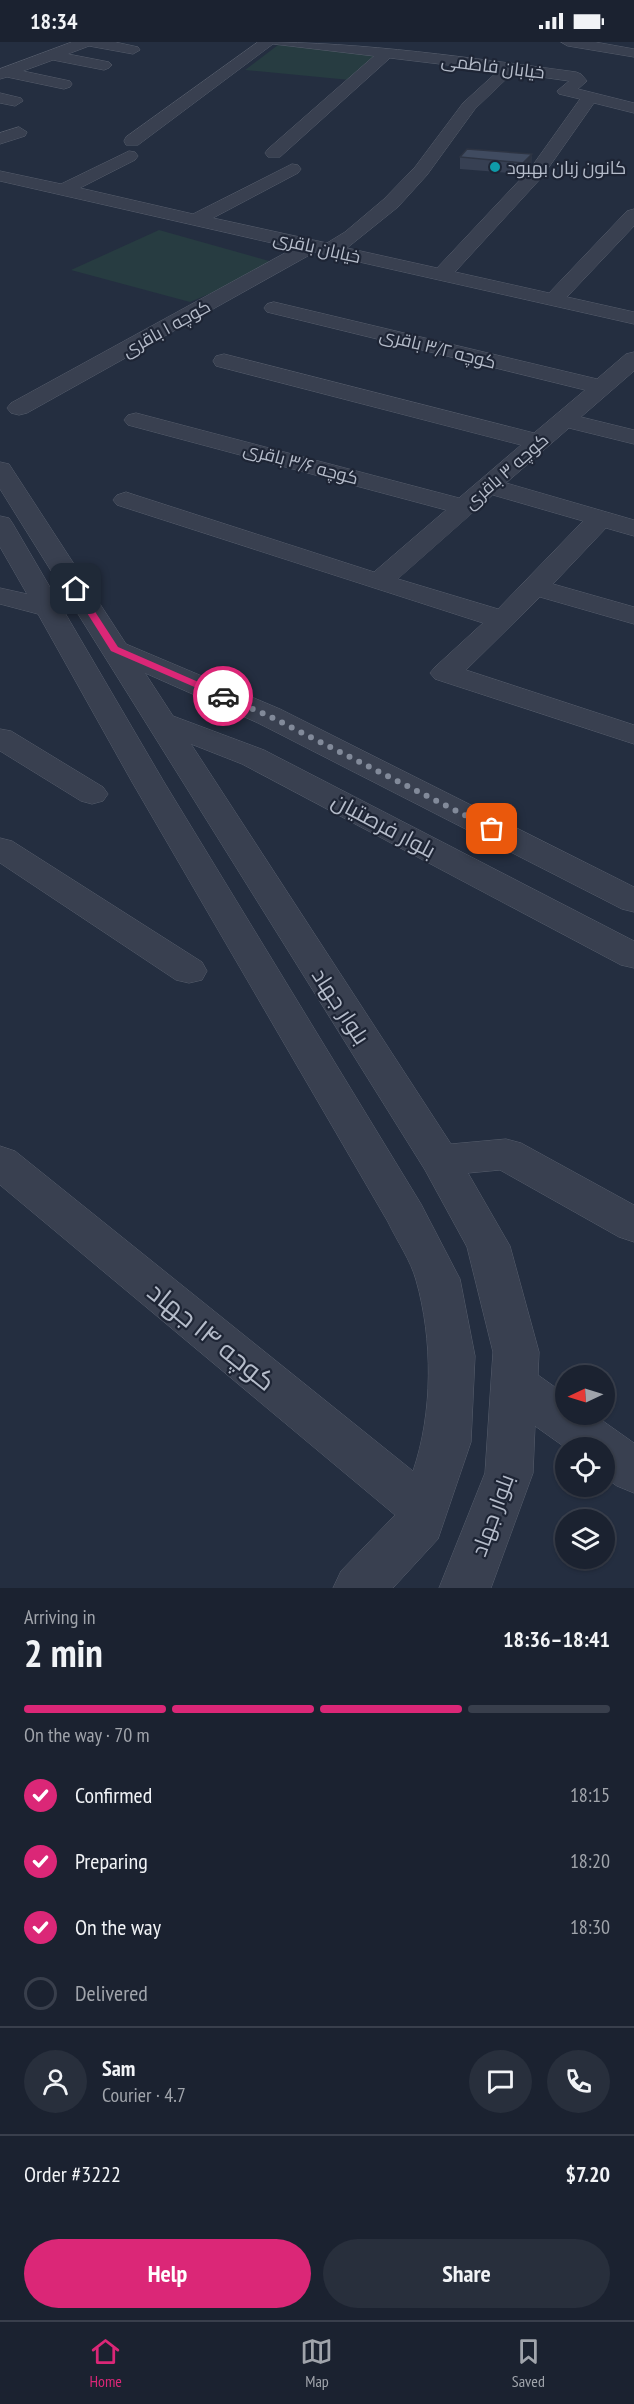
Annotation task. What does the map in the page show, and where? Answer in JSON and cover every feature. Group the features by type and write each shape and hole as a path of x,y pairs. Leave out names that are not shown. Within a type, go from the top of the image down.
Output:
{"street":[{"path":"4,73 86,42"},
{"path":"92,42 134,50"},
{"path":"63,190 130,149 267,42"},
{"name":"خیابان فاطمی","path":"279,42 511,67 576,77 579,81 565,91 634,108"},
{"path":"568,42 634,52"},
{"path":"274,153 387,53"},
{"path":"52,55 104,65"},
{"name":"کوچه ۱ باقری","path":"19,408 321,248 351,236 391,203 422,171 469,106 511,67"},
{"path":"4,73 64,84"},
{"path":"616,104 634,93"},
{"path":"441,275 536,173 589,98"},
{"path":"0,139 19,132"},
{"path":"195,220 291,169"},
{"name":"خیابان باقری","path":"0,176 634,318"},
{"path":"553,300 634,215"},
{"name":"کوچه ۳/۲ باقری","path":"274,308 602,387"},
{"path":"224,361 540,442"},
{"name":"کوچه ۳ باقری","path":"378,582 602,387 631,366"},
{"name":"کوچه ۳/۶ باقری","path":"136,420 465,507"},
{"path":"565,420 634,437"},
{"name":"بلوار جهاد","path":"0,469 440,1160 488,1246 516,1352 509,1473 465,1588"},
{"path":"489,486 634,528"},
{"path":"126,500 503,620"},
{"path":"600,519 503,620 445,673 634,735"},
{"path":"5,545 50,609 194,859 406,1216 438,1279 452,1356 447,1442 420,1523 359,1588"},
{"path":"534,587 634,616"},
{"path":"0,596 50,609"},
{"name":"بلوار فرصتیان","path":"114,649 269,716 634,901"},
{"path":"205,739 187,708 200,698 222,696"},
{"name":"بلوار فرصتیان","path":"161,722 253,757 634,956"},
{"path":"0,738 92,794"},
{"path":"194,859 240,847"},
{"path":"0,848 189,971"},
{"path":"440,1160 506,1154 634,1225"},
{"name":"کوچه ۱۴ جهاد","path":"0,1162 424,1509"},
{"path":"514,1384 588,1437"},
{"path":"615,1457 634,1471"}],"green space":[{"path":"278,45 377,55 350,80 245,70"},
{"path":"159,230 280,264 190,302 71,270"}],"building":[{"path":"467,149 532,154 523,163 460,157"}],"way so far":[{"path":"223,696 269,716 492,829"}],"place":[{"name":"کانون زبان بهبود","path":"495,167"}],"route":[{"path":"76,589 114,649 223,696"}]}
